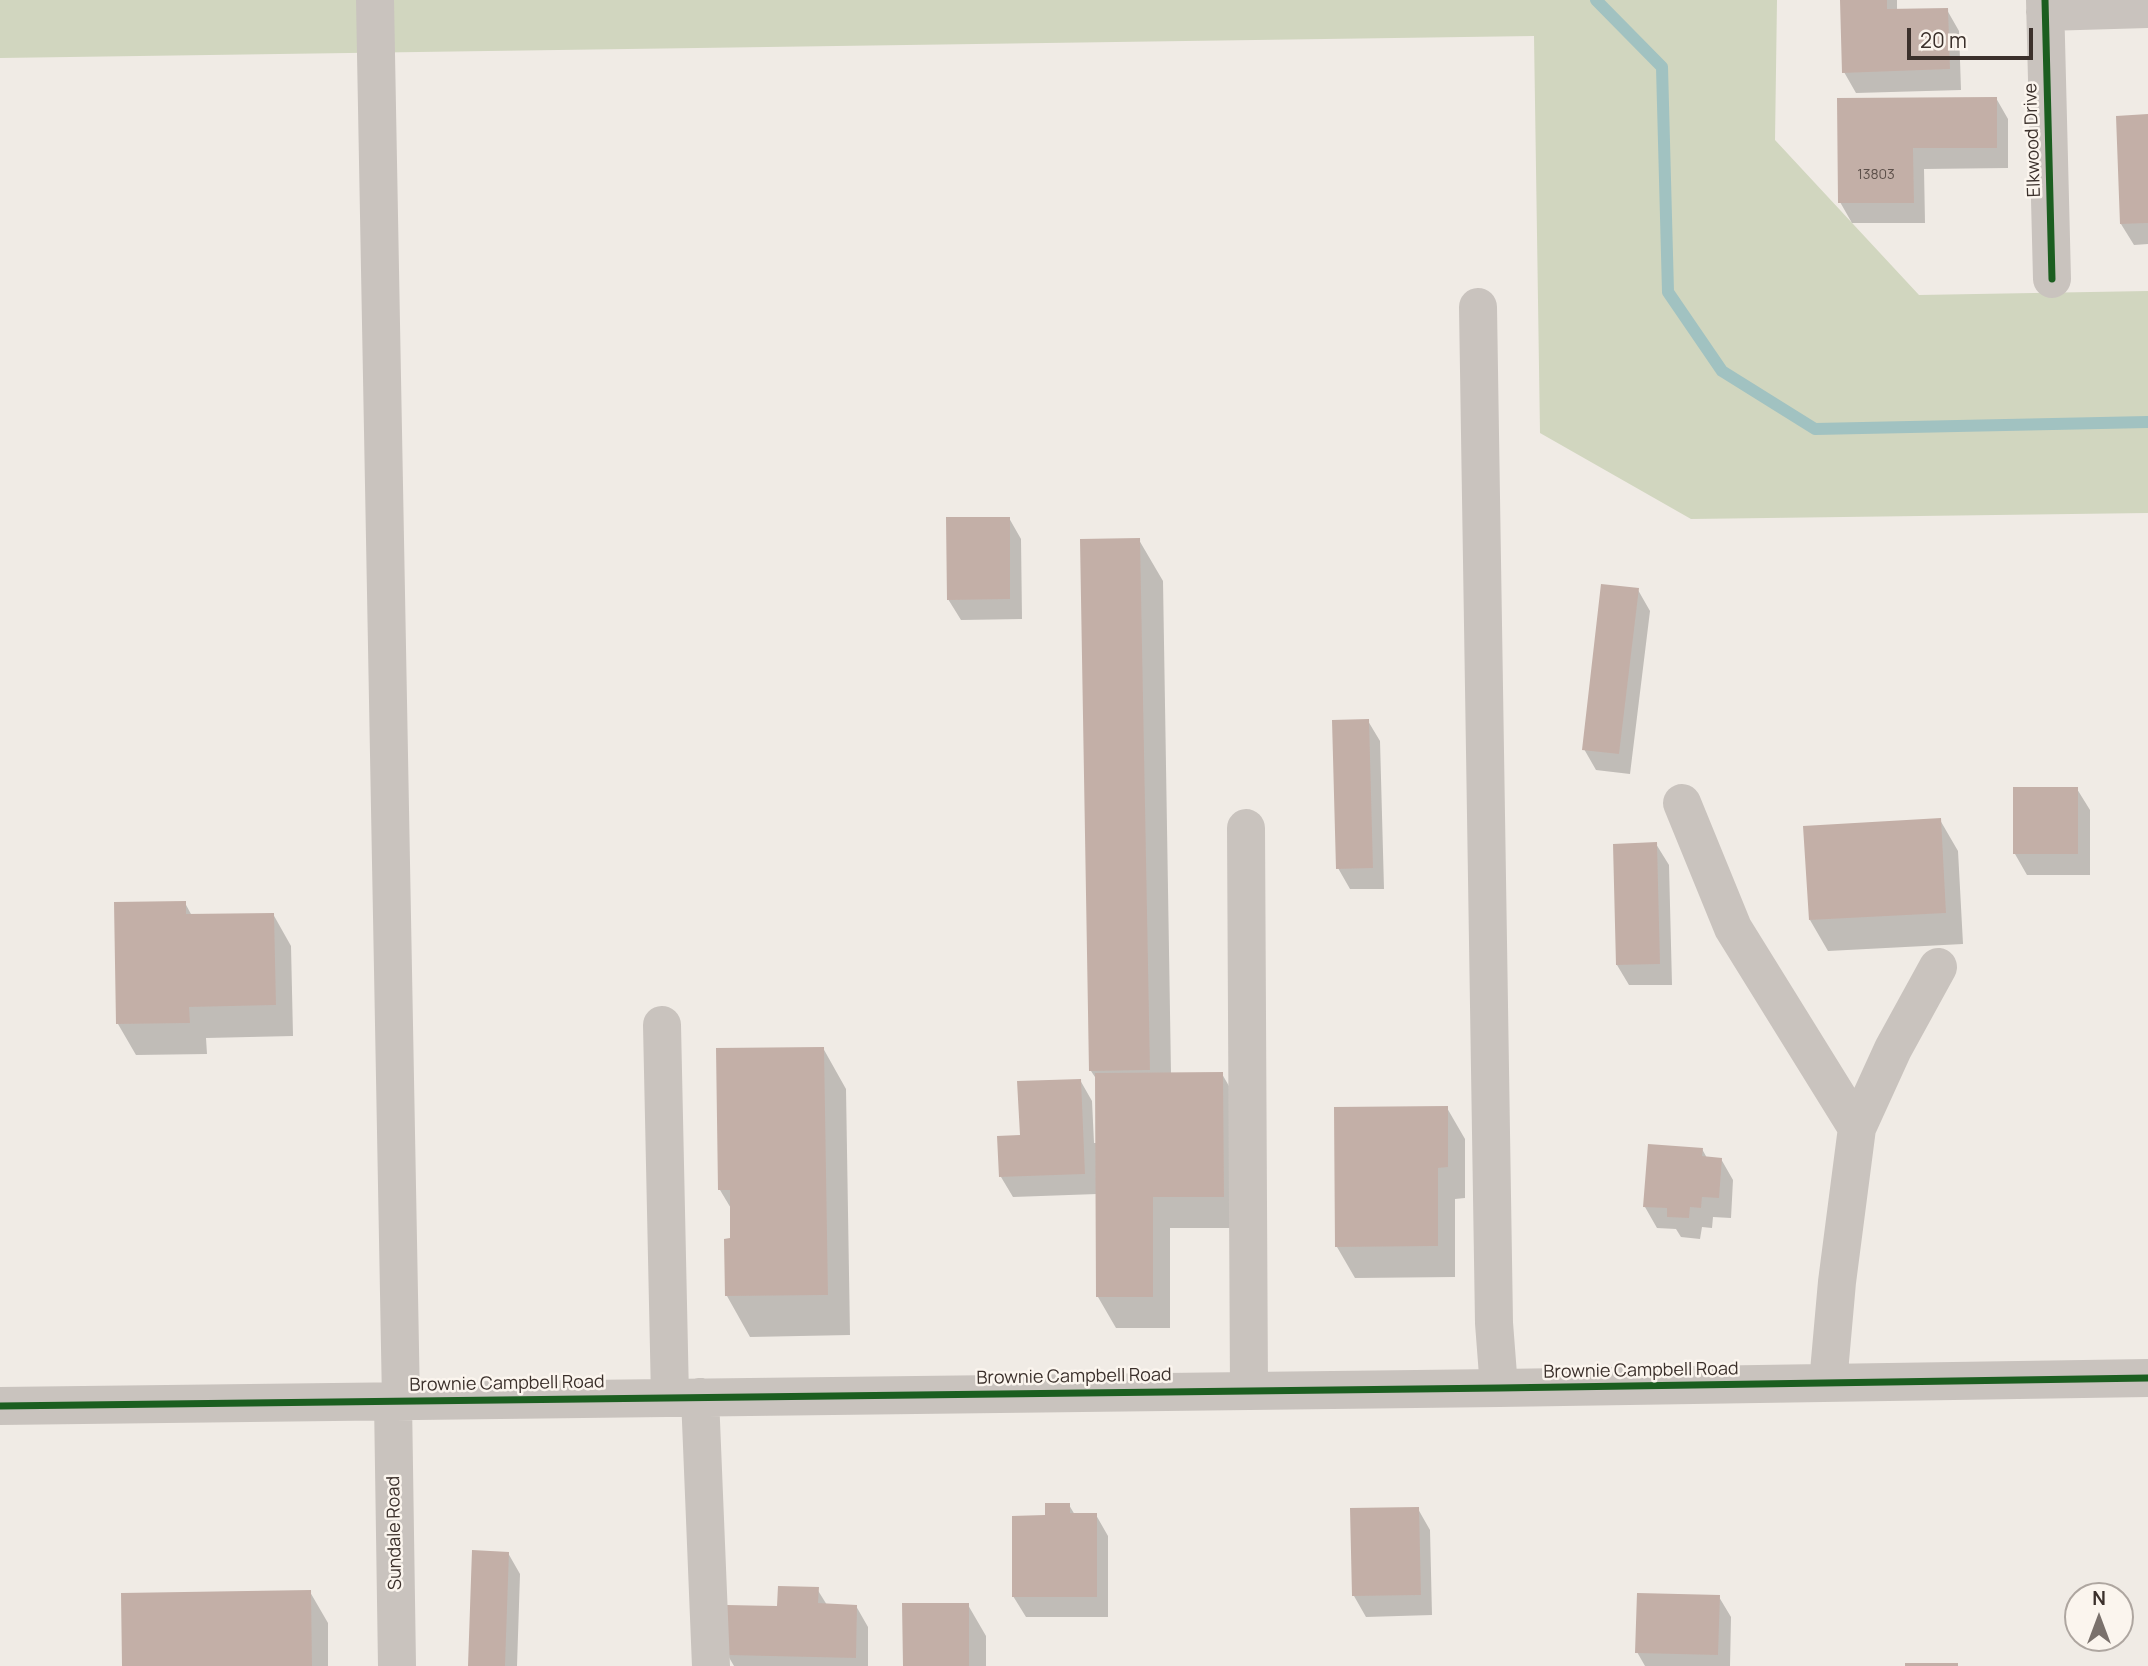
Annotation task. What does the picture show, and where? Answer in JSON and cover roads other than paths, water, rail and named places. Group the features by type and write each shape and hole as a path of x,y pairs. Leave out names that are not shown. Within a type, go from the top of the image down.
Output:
{"street":[{"name":"Sundale Road","path":"376,0 397,1401 397,1666"},
{"path":"2045,6 2148,9"},
{"name":"Elkwood Drive","path":"2045,6 2052,279"},
{"path":"1478,307 1494,1323 1499,1388"},
{"path":"1682,803 1733,928 1857,1128"},
{"path":"1246,828 1249,1391"},
{"path":"1828,1384 1837,1282 1857,1128 1893,1049 1937,967"},
{"path":"662,1025 685,1397 711,1666"},
{"name":"Brownie Campbell Road","path":"0,1406 2148,1378"}],"waterway":[{"path":"1596,0 1662,67 1668,292 1722,371 1815,429 2148,422"}]}
